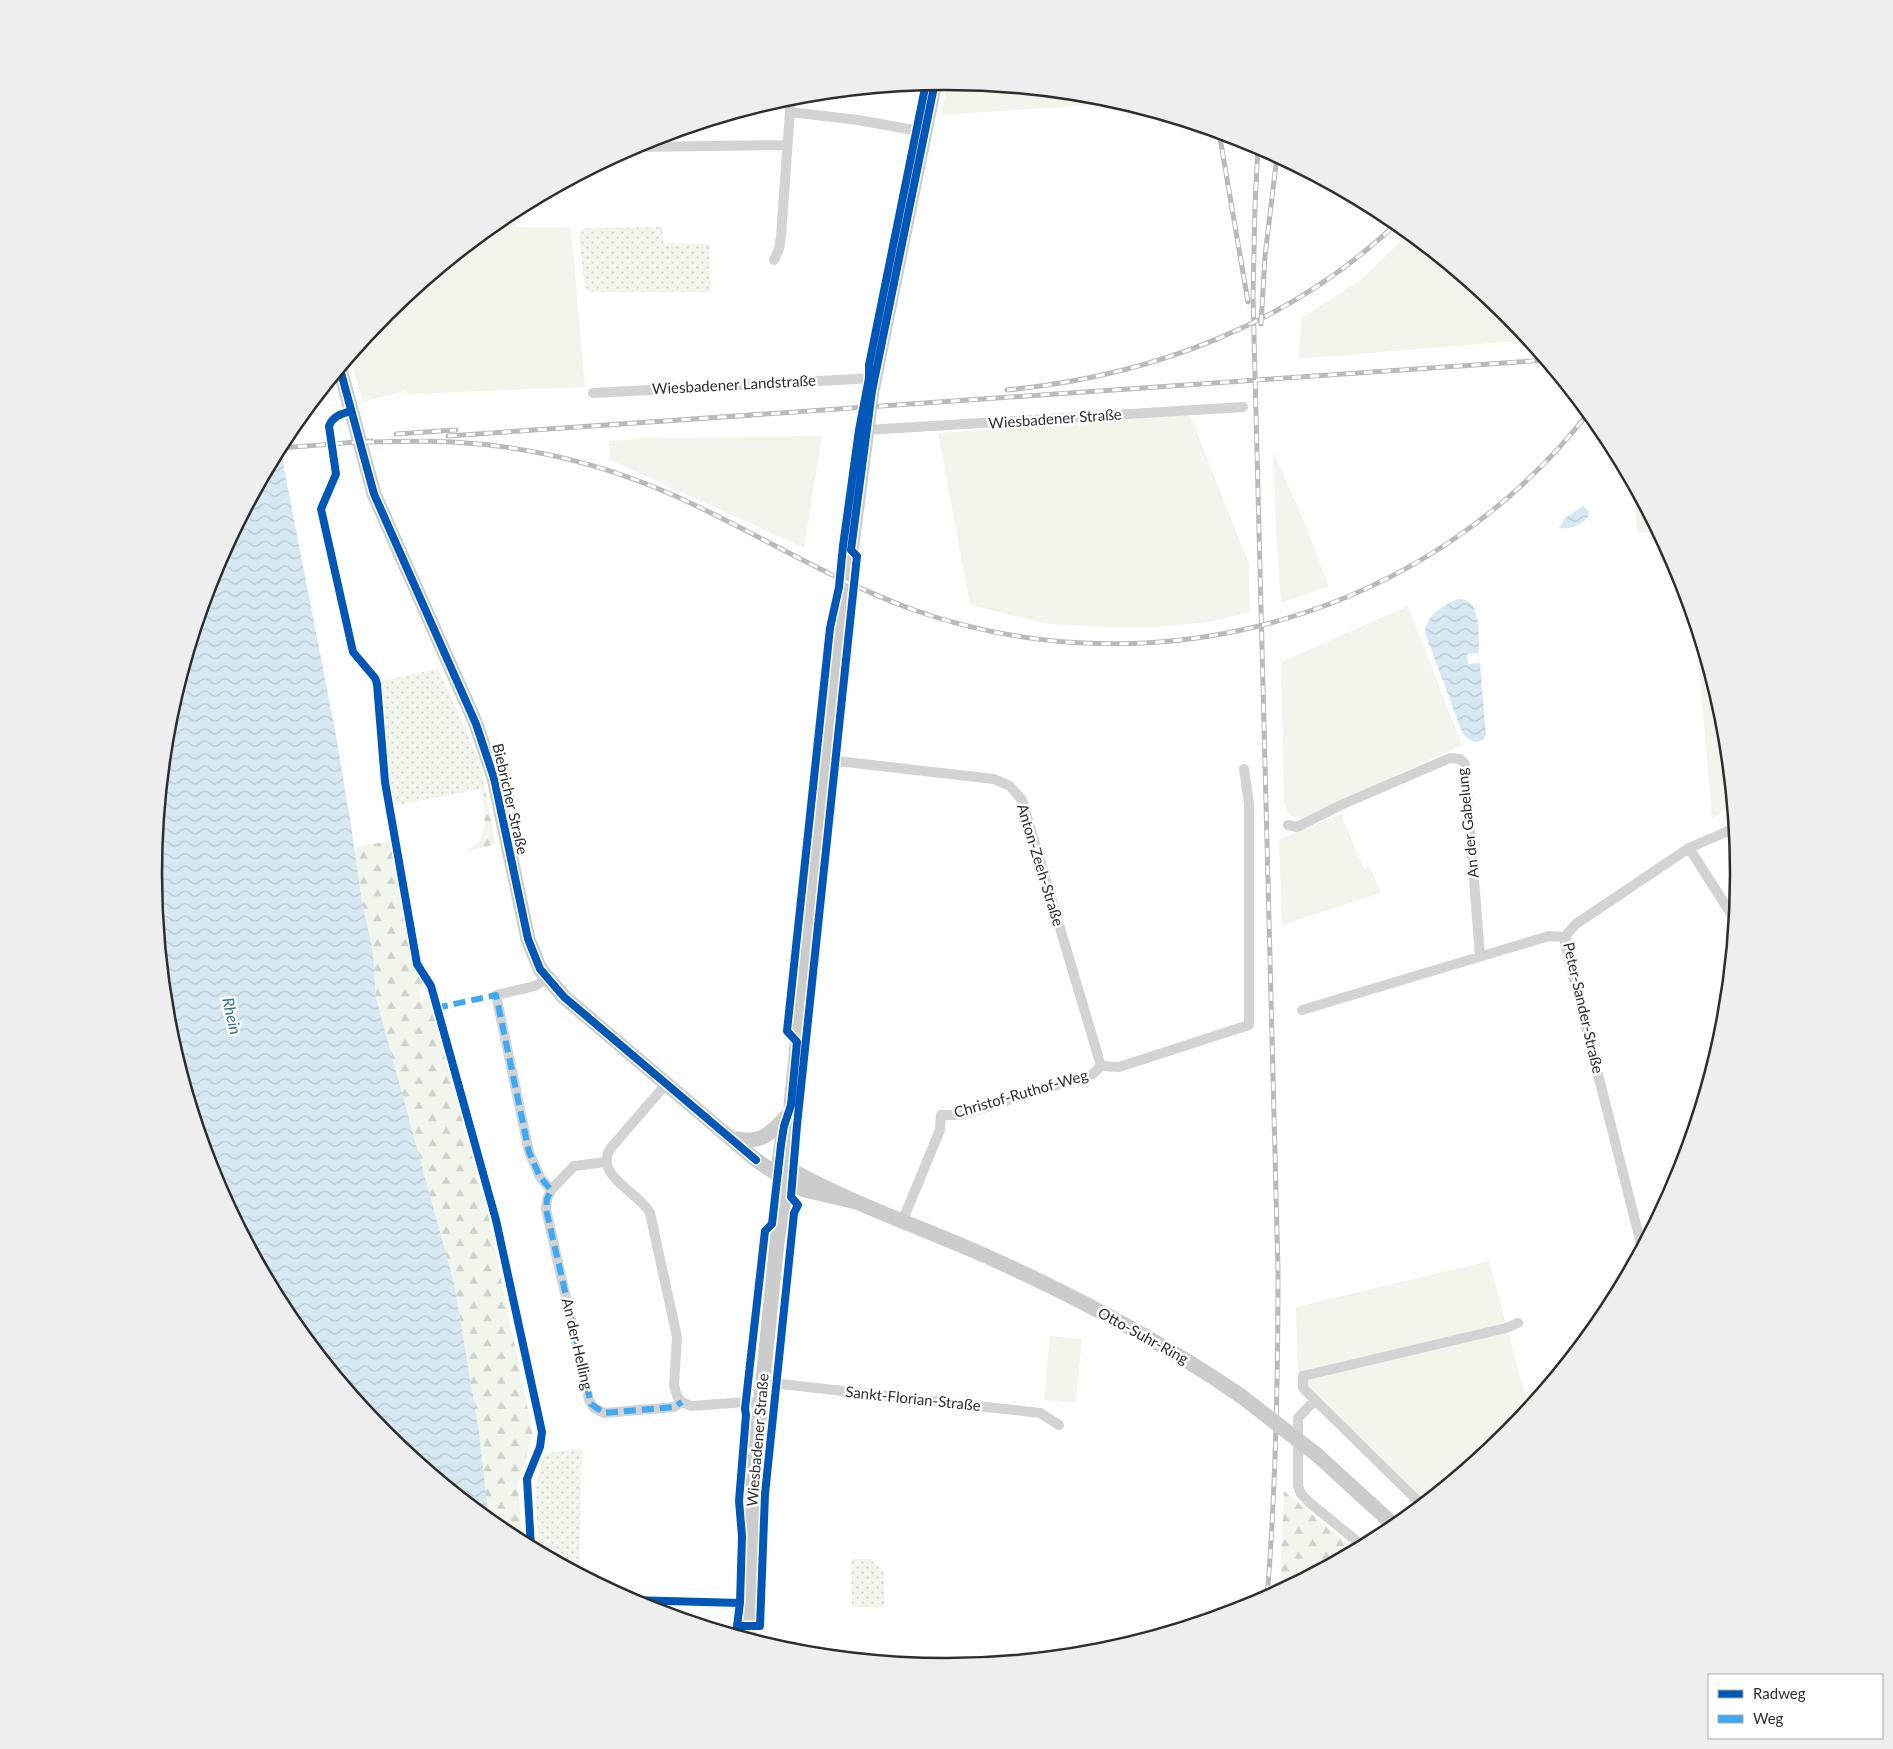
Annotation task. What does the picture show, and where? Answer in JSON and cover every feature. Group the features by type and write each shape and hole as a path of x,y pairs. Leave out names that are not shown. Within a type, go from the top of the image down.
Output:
{"street":[{"path":"874,384 933,90"},
{"path":"774,260 779,249 781,236 790,106"},
{"path":"790,112 858,120 925,132"},
{"path":"655,147 788,145"},
{"name":"Biebricher Straße","path":"342,375 374,494 476,724 489,760 528,939 535,958 547,979 564,997 756,1160 783,1172"},
{"name":"Wiesbadener Landstraße","path":"594,393 874,384"},
{"name":"Wiesbadener Straße","path":"748,1633 752,1492 781,1214 782,1137 789,1110 849,567 874,384"},
{"name":"Wiesbadener Straße","path":"867,430 1242,406"},
{"name":"An der Gabelung","path":"1288,825 1297,827 1341,805 1450,758 1460,758 1465,764 1480,956"},
{"name":"Anton-Zeeh-Straße","path":"828,760 994,779 1010,786 1022,800 1101,1066"},
{"name":"Christof-Ruthof-Weg","path":"902,1222 940,1130 941,1115 960,1114 1083,1077 1094,1073 1101,1066 1119,1067 1249,1025 1249,804 1244,769"},
{"name":"Peter-Sander-Straße","path":"1640,1240 1565,937 1576,924 1689,848 1729,830"},
{"path":"1689,848 1730,911"},
{"path":"1302,1010 1549,936 1565,937"},
{"path":"547,979 535,986 496,995 529,1152 540,1177 551,1190 574,1166 606,1162"},
{"path":"666,1084 610,1149 606,1162 612,1176 646,1206 650,1213 677,1337 674,1391 682,1402"},
{"path":"730,1136 752,1140 766,1137 789,1110"},
{"name":"Wiesbadener Straße","path":"777,1242 772,1224 772,1216 783,1172"},
{"name":"Otto-Suhr-Ring","path":"783,1172 814,1192 856,1202"},
{"name":"Otto-Suhr-Ring","path":"783,1172 985,1256 1066,1294 1148,1337 1241,1396 1316,1454 1348,1481 1390,1521"},
{"name":"An der Helling","path":"551,1190 547,1199 546,1209 591,1404 599,1411 610,1414 674,1407 682,1402 691,1406 761,1402"},
{"path":"781,1214 795,1199 814,1192"},
{"path":"1418,1502 1303,1388 1302,1376 1506,1328 1518,1323"},
{"name":"Sankt-Florian-Straße","path":"763,1382 1040,1413 1059,1425"},
{"path":"1315,1400 1298,1418 1298,1486 1301,1494 1310,1503 1359,1542"},
{"path":"651,1601 749,1604"}],"green space":[{"path":"946,90 998,92 1098,105 941,115"},
{"path":"516,219 516,227 571,227 585,387 409,394 404,391 363,402 352,363 392,320 429,285 469,252"},
{"path":"662,227 663,243 709,244 711,292 589,292 585,287 579,235 585,228"},
{"path":"1404,238 1464,285 1521,341 1298,359 1302,318 1362,279"},
{"path":"1190,415 1249,564 1250,612 1209,622 1158,627 1104,627 1048,624 970,605 938,433"},
{"path":"822,436 804,548 610,460 609,441 655,438"},
{"path":"1273,451 1303,519 1329,586 1281,603 1276,532"},
{"path":"1635,499 1652,532 1637,533"},
{"path":"1408,606 1462,745 1301,819 1291,816 1287,811 1284,801 1281,662"},
{"path":"1697,649 1716,721 1728,816 1726,816 1726,809 1712,818"},
{"path":"438,669 479,760 485,788 393,806 385,748 381,681"},
{"path":"479,760 496,844 466,852 478,842 484,826 484,805 476,766"},
{"path":"1341,814 1364,869 1370,867 1381,893 1282,925 1279,839"},
{"path":"390,841 413,965 428,987 419,989 422,1002 429,1000 488,1215 533,1434 518,1485 521,1533 488,1510 479,1431 454,1283 376,998 373,952 362,902 354,847"},
{"path":"1489,1261 1527,1402 1464,1464 1422,1499 1383,1458 1298,1379 1296,1307"},
{"path":"1050,1336 1082,1339 1076,1403 1044,1400"},
{"path":"582,1448 579,1567 539,1544 535,1489 544,1454"},
{"path":"1284,1491 1351,1547 1280,1584"},
{"path":"851,1559 871,1559 884,1573 884,1607 852,1607"}],"water":[{"name":"Rhein","path":"282,458 337,741 362,902 373,952 376,998 454,1283 479,1431 488,1510 429,1464 392,1429 357,1392 324,1352 294,1310 267,1267 222,1175 204,1127 189,1078 177,1028 164,926 162,874 169,772 177,721 189,671 204,622 222,574 243,528"},
{"path":"1583,506 1588,510 1589,515 1583,522 1568,528 1559,528 1565,518"},
{"path":"1458,599 1466,600 1472,604 1478,619 1479,653 1467,654 1468,664 1480,663 1486,735 1483,740 1476,742 1466,738 1462,732 1425,633 1428,621 1432,616 1441,608"}],"railway":[{"path":"1220,140 1248,302"},
{"path":"1258,155 1253,296 1278,1271 1276,1435 1268,1590"},
{"path":"1261,324 1265,256 1276,163"},
{"path":"1007,390 1061,383 1114,372 1166,358 1217,339 1265,317 1312,290 1356,259 1391,228"},
{"path":"448,436 1539,360"},
{"path":"365,442 430,441 480,444 565,458 620,474 673,495 822,570 914,610 1006,634 1100,644 1193,638 1283,619 1370,587 1451,541 1525,483 1584,418"},
{"path":"396,434 456,430"},
{"path":"289,447 371,441"}],"marked path":[{"path":"436,1008 496,995 529,1152 540,1177 551,1190 547,1199 546,1209 591,1404 604,1413 674,1407 682,1402"}],"cycle path":[{"path":"924,91 869,365 869,378 859,430 839,587 830,628 787,1031 797,1042 791,1105 784,1126 772,1224 765,1231 745,1409 739,1501 742,1536 740,1603 737,1626 760,1626 765,1494 794,1213 798,1205 791,1197 797,1125 857,556 851,550 872,391 933,90"},
{"path":"342,375 374,494 476,724 494,778 528,939 540,969 564,997 756,1160"},
{"path":"351,411 335,418 329,426 336,474 321,509 353,652 375,678 377,684 385,782 417,964 431,986 496,1220 542,1432 540,1447 527,1479 531,1539"},
{"path":"650,1601 740,1603"}]}
